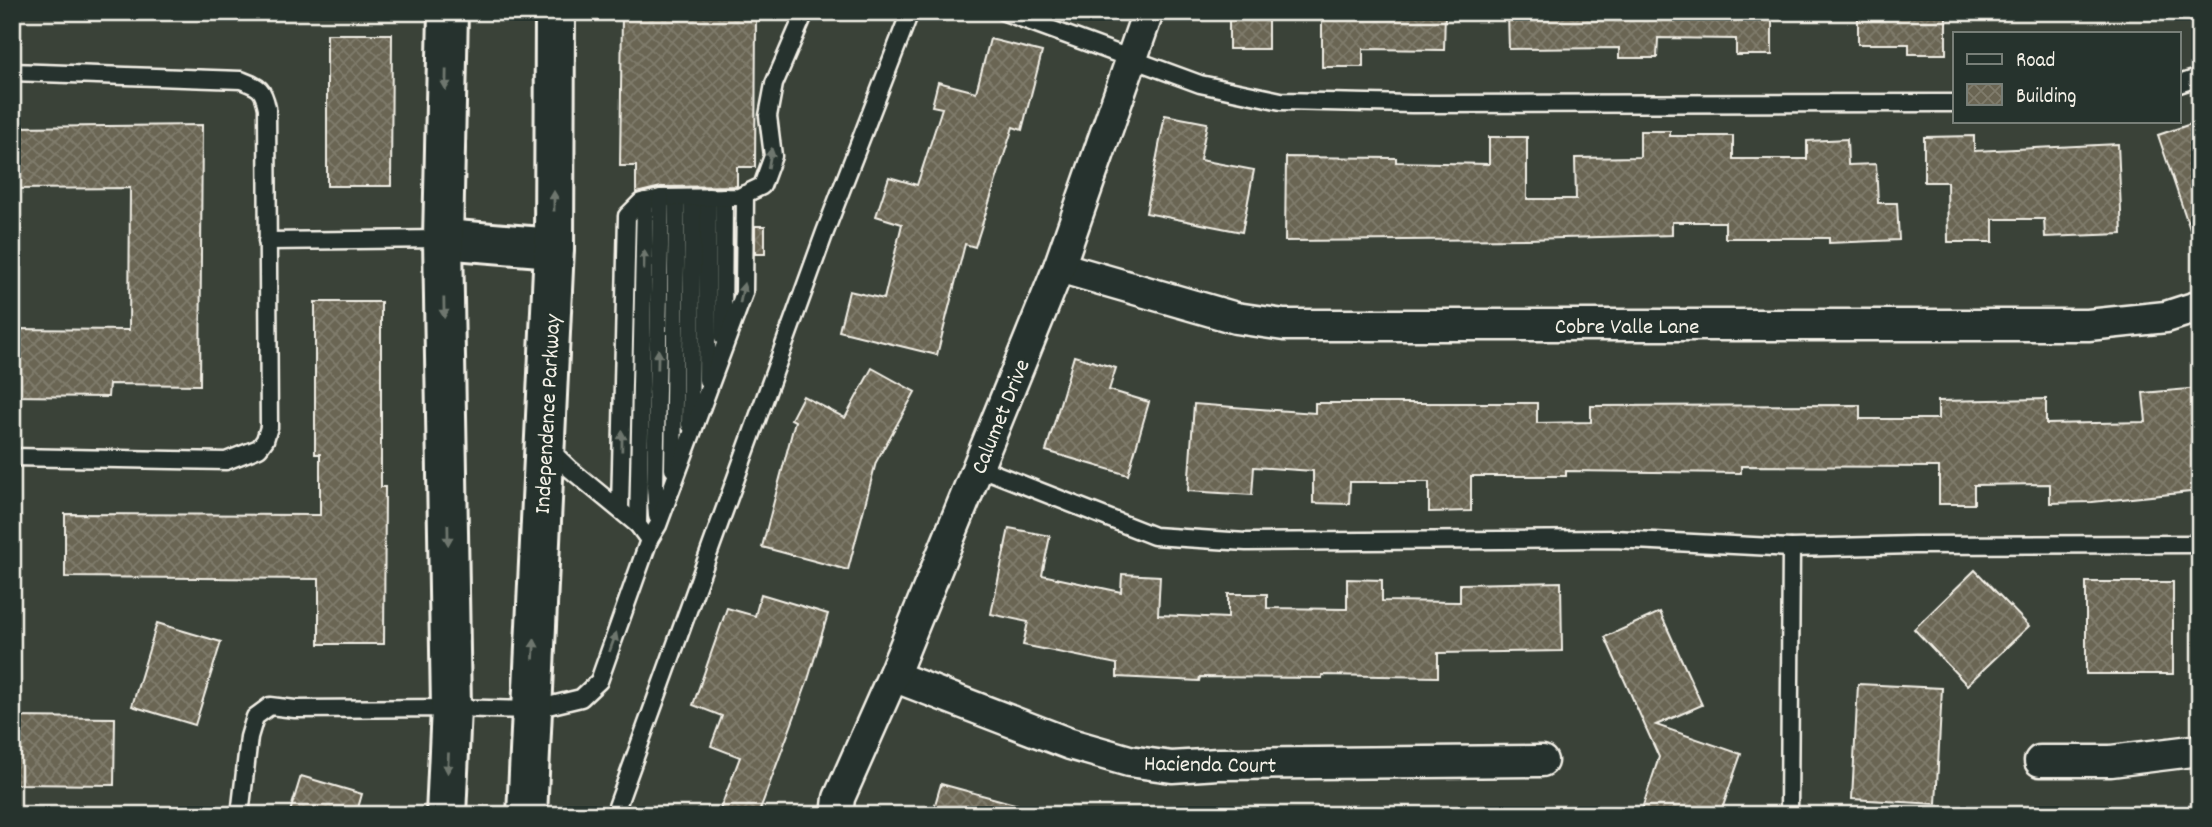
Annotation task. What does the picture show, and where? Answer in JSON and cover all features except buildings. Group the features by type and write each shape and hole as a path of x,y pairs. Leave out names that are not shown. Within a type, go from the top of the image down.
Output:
{"main road":[{"path":"446,815 451,708 443,239 448,12"},
{"name":"Independence Parkway","path":"527,815 554,248 555,12"},
{"path":"443,239 554,248"}],"street":[{"name":"Calumet Drive","path":"836,815 839,798 893,676 1059,267 1129,60 1148,12"},
{"name":"Cobre Valle Lane","path":"1059,267 1236,318 1284,325 2088,325 2165,317 2200,306"},
{"name":"Hacienda Court","path":"893,676 1070,744 1140,763 1172,767 1218,764 1542,761"},
{"path":"2040,761 2111,761 2200,750"}],"lane":[{"path":"620,509 626,216 641,202 739,197 762,186 773,156 768,116 774,84 804,12"},
{"path":"614,815 825,232 910,12"},
{"path":"1004,12 1200,84 1281,101 1412,104 1953,103"},
{"path":"12,72 241,79 259,86 267,108 269,427 259,448 226,461 12,457"},
{"path":"2180,84 2200,77"},
{"path":"240,815 249,737 255,717 270,706 295,709 531,710 581,698 599,681 649,540 744,293 745,194"},
{"path":"723,351 724,197"},
{"path":"692,198 707,393"},
{"path":"690,438 692,198"},
{"path":"673,482 692,198"},
{"path":"638,525 653,200"},
{"path":"653,200 657,525"},
{"path":"267,241 443,239"},
{"path":"545,444 570,469 638,525 649,540"},
{"path":"978,467 1154,536 1247,542 1614,539 1791,548 2200,544"},
{"path":"1789,815 1791,548"}]}
